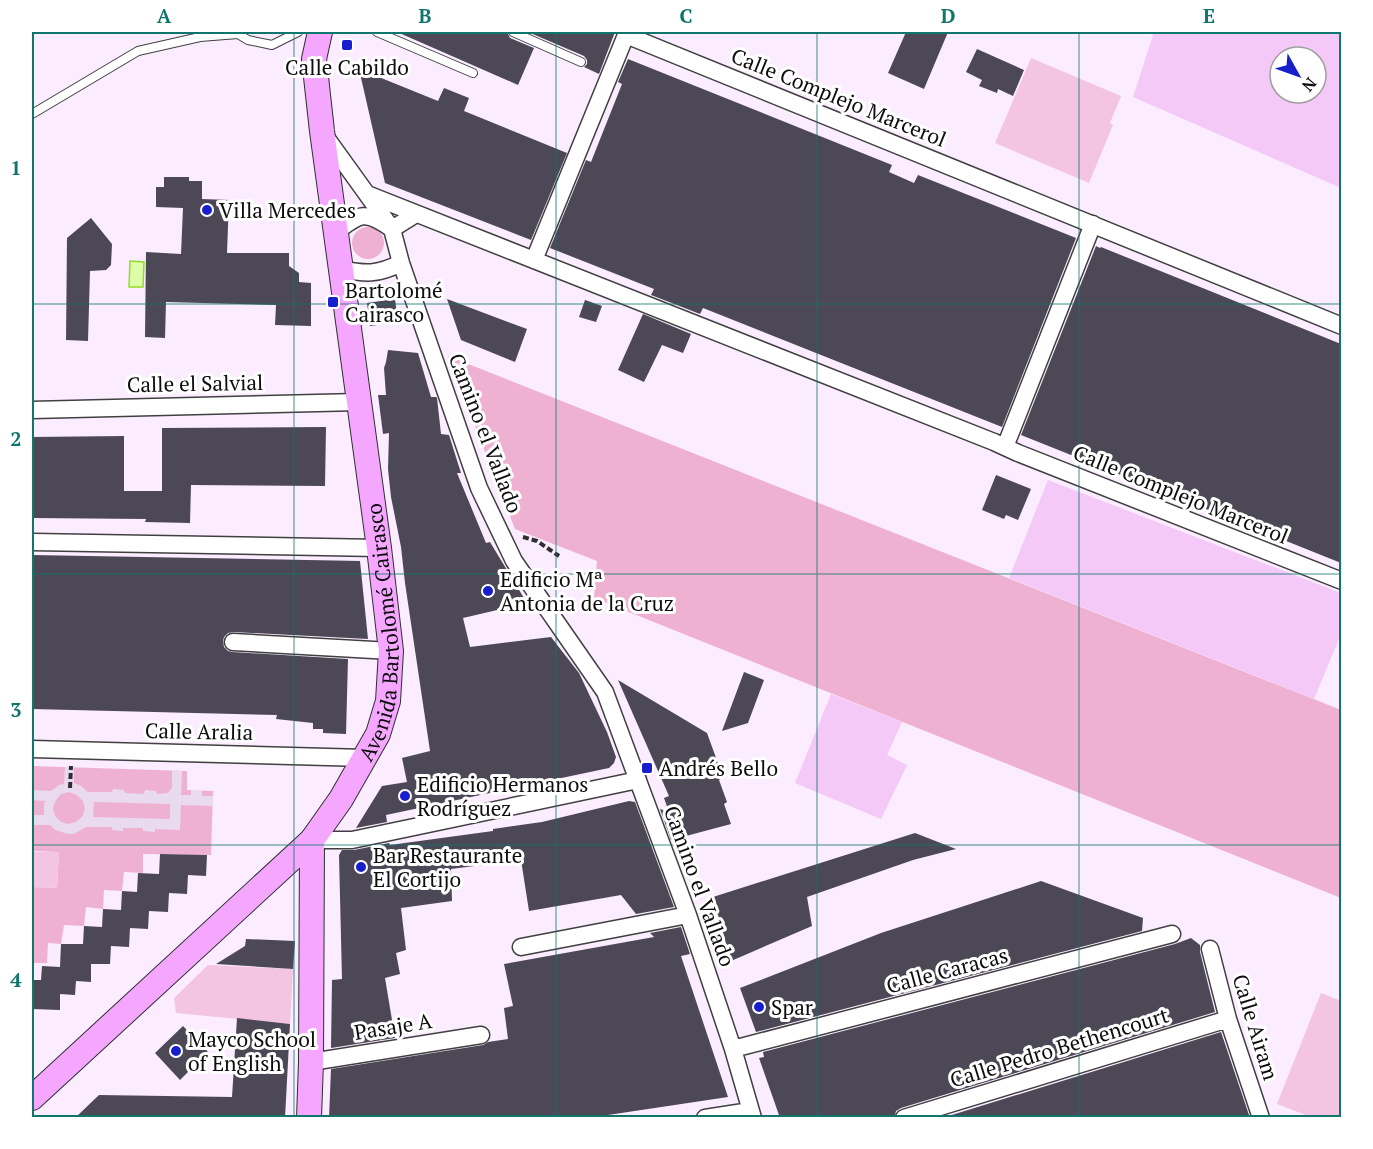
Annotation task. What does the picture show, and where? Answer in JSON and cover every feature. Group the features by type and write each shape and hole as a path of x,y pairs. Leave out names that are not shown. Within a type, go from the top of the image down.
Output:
{"street":[{"name":"Avenida Bartolomé Cairasco","path":"32,1098 312,840 341,799 365,758 378,734 388,701 391,651 314,58 320,32"},
{"name":"Calle Complejo Marcerol","path":"534,260 626,35 1341,326"},
{"name":"Camino el Vallado","path":"322,131 392,229 401,263 479,488 514,561 606,692 688,915 733,1049 752,1114"},
{"name":"Calle Complejo Marcerol","path":"366,194 1341,581"},
{"path":"336,232 353,219 364,216 377,218 392,229 416,214"},
{"path":"1005,447 1094,225"},
{"path":"340,269 358,273 384,272 401,263"},
{"name":"Calle el Salvial","path":"32,410 359,402"},
{"path":"32,542 379,548"},
{"path":"233,642 391,651"},
{"name":"Calle Aralia","path":"32,749 365,758"},
{"path":"309,1118 312,840 352,840 638,780"},
{"path":"521,947 688,915"},
{"name":"Calle Caracas","path":"733,1049 1172,934"},
{"name":"Calle Airam","path":"1210,949 1228,1019 1261,1118"},
{"name":"Calle Pedro Bethencourt","path":"904,1118 1228,1019"},
{"name":"Pasaje A","path":"311,1062 481,1035"},
{"path":"705,1118 752,1114"}],"lane":[{"path":"32,114 138,51 202,34 239,33 248,40 272,45 298,32"},
{"path":"377,32 473,73"},
{"path":"513,32 581,62"}],"path":[{"path":"503,537 521,536 537,541 559,556"}],"shaded area":[{"path":"1154,32 1341,32 1341,188 1133,97"},
{"path":"1031,58 1121,96 1110,123 1113,125 1089,183 995,143"},
{"path":"368,227 379,232 384,243 379,254 368,259 357,254 352,243 357,232"},
{"path":"130,261 144,262 143,287 129,287"},
{"path":"448,356 1341,710 1341,898 594,598 597,561 515,529"},
{"path":"1048,480 1341,593 1341,634 1314,699 1009,578"},
{"path":"831,694 902,722 887,755 907,765 881,819 795,783"},
{"path":"32,766 187,771 187,790 213,791 211,855 143,854 143,873 124,872 122,891 104,890 103,909 86,907 84,926 64,925 61,944 48,943 47,963 32,963 32,887 57,888 59,852 32,851"},
{"path":"65,767 74,767 74,783 88,792 112,792 113,789 124,790 125,793 144,794 145,790 156,791 157,794 168,793 172,788 172,770 182,771 181,795 191,795 191,790 202,790 202,796 213,796 213,806 181,805 180,830 155,829 155,832 143,831 143,828 123,828 123,831 112,830 112,827 86,827 74,834 68,834 55,830 50,825 32,825 32,815 44,815 45,801 32,800 32,790 51,791 64,784","holes":["69,792 77,795 83,801 85,809 82,817 68,824 61,822 55,816 53,808 61,794","94,802 170,804 170,819 93,817"]},
{"path":"32,852 59,852 57,888 32,887"},
{"path":"208,965 293,969 290,1024 176,1013 174,998"},
{"path":"1321,993 1341,1001 1341,1117 1311,1117 1277,1104"}],"building":[{"path":"397,32 507,32 510,38 534,48 518,85"},
{"path":"528,32 615,32 599,74 584,67 587,60 584,56"},
{"path":"906,32 948,32 924,89 888,73"},
{"path":"977,49 1024,70 1013,96 998,89 997,93 979,86 982,80 966,72"},
{"path":"628,59 892,165 889,172 914,183 918,175 1076,238 1002,427 703,308 700,314 651,295 654,289 550,248 586,160 591,162 622,84 618,82"},
{"path":"359,69 438,101 444,88 469,98 464,111 567,153 531,240 385,183"},
{"path":"164,177 189,177 189,181 202,181 202,199 229,200 227,253 289,253 289,266 299,273 299,282 311,283 311,326 275,325 276,305 166,302 165,338 145,337 146,252 181,254 183,208 156,207 156,187 164,187"},
{"path":"91,218 112,244 111,265 106,270 90,271 88,341 66,340 67,238"},
{"path":"1096,246 1341,344 1341,563 1021,435"},
{"path":"395,299 398,322 370,326 367,303"},
{"path":"447,299 527,329 515,362 461,340"},
{"path":"585,300 602,306 596,322 579,317"},
{"path":"643,314 691,334 683,353 662,345 644,382 618,370"},
{"path":"388,350 418,353 431,397 437,398 441,434 449,435 461,473 457,473 486,543 490,542 527,603 463,618 470,647 551,637 579,673 607,732 616,757 609,768 386,815 387,822 356,828 382,786 407,782 402,758 430,751 401,547 391,497 388,469 389,433 383,434 378,395 386,395 384,368"},
{"path":"326,427 325,486 191,485 190,523 145,522 146,519 32,518 32,437 124,436 124,491 162,491 162,428"},
{"path":"996,475 1031,489 1018,520 1006,515 1004,519 982,510"},
{"path":"32,555 360,561 368,639 234,632 228,633 223,641 224,647 232,652 348,659 346,734 323,733 323,729 313,729 313,723 276,719 277,715 32,709"},
{"path":"744,672 764,680 748,723 722,731"},
{"path":"618,680 707,733 723,777 719,780 727,802 724,804 731,824 671,840 660,809 669,812 664,798 669,796"},
{"path":"629,801 635,802 674,907 636,914 621,895 529,911 521,860 451,869 452,901 401,908 406,950 396,953 400,974 385,978 395,1038 331,1048 332,980 342,979 339,855 342,850 493,831 493,829 542,822"},
{"path":"915,833 956,849 913,860 807,897 812,926 731,961 713,897"},
{"path":"160,854 207,855 206,876 188,875 187,894 169,893 168,912 149,911 148,929 130,928 129,947 111,946 110,964 91,964 91,982 76,981 75,995 60,994 60,1010 32,1009 32,980 41,980 42,966 60,967 61,944 83,944 84,926 102,927 103,909 121,910 122,891 137,892 138,873 159,874"},
{"path":"1041,881 1143,918 1142,931 756,1032 740,988 881,933"},
{"path":"681,927 690,954 681,956 728,1097 588,1118 329,1118 331,1069 508,1039 504,1008 513,1006 504,964 654,937 650,933"},
{"path":"1191,938 1200,945 1215,1012 901,1108 896,1111 894,1118 780,1118 759,1058 764,1057 763,1052"},
{"path":"246,939 295,941 293,969 216,964 245,946"},
{"path":"237,1018 290,1024 285,1118 75,1118 99,1095 232,1097"},
{"path":"183,1026 208,1052 180,1080 155,1053"},
{"path":"1221,1032 1250,1118 942,1118"}],"place":[{"name":"Calle Cabildo","path":"347,45"},
{"name":"Villa Mercedes","path":"207,210"},
{"name":"Bartolomé Cairasco","path":"333,302"},
{"name":"Edificio Mª Antonia de la Cruz","path":"488,591"},
{"name":"Andrés Bello","path":"647,768"},
{"name":"Edificio Hermanos Rodríguez","path":"405,796"},
{"name":"Bar Restaurante El Cortijo","path":"361,867"},
{"name":"Spar","path":"759,1007"},
{"name":"Mayco School of English","path":"176,1051"}]}
